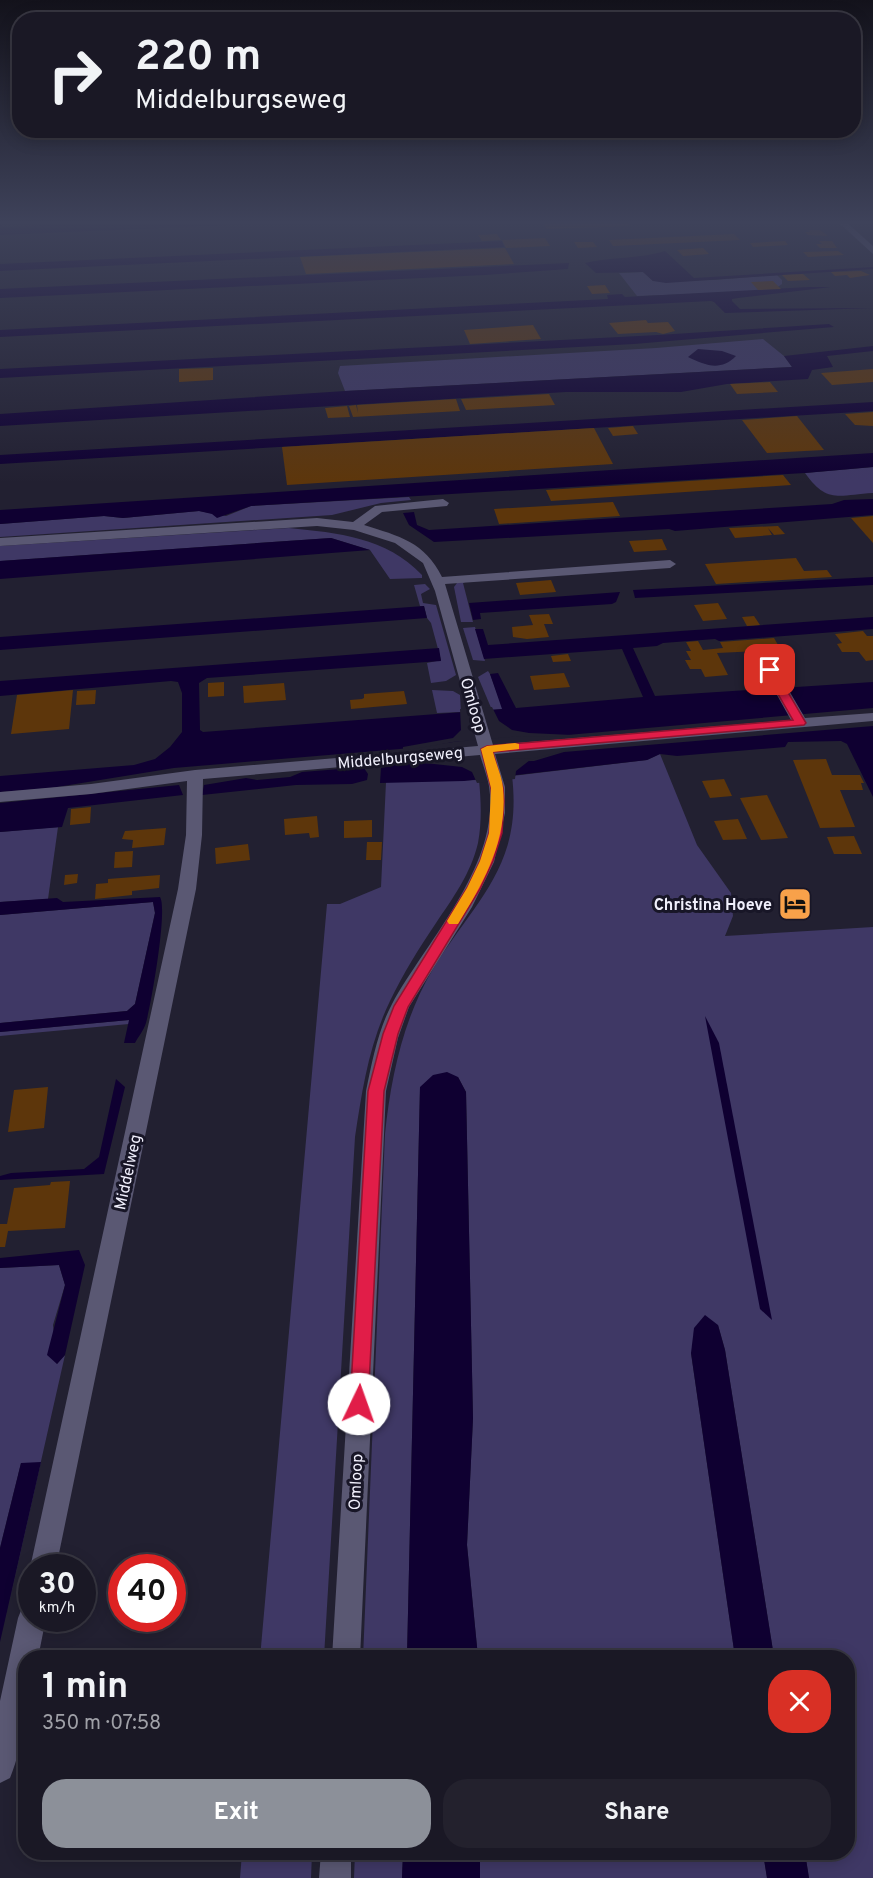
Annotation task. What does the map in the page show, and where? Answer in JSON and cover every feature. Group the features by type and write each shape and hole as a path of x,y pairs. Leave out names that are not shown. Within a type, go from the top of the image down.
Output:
{"street":[{"path":"355,526 379,509 443,503"},
{"name":"Omloop","path":"0,542 317,522 355,526 399,540 428,561 437,581 497,788 495,833 487,861 474,889 401,1006 390,1034 376,1091 346,1650"},
{"path":"437,581 670,564"},
{"path":"770,670 800,723"},
{"name":"Middelburgseweg","path":"0,797 91,789 195,775 873,717"},
{"name":"Middelweg","path":"46,1554 187,889 194,835 195,775"},
{"path":"25,1650 29,1632"},
{"path":"0,1768 18,1684"},
{"path":"335,1878 336,1860"}],"shaded area":[{"path":"439,308 580,308 0,337 0,330"},
{"path":"720,308 873,308 725,313"},
{"path":"829,324 834,327 634,344 0,378 0,369"},
{"path":"763,339 784,356 792,367 345,391 338,373 340,366 656,348"},
{"path":"873,346 873,351 827,356 833,367 812,370 808,379 727,384 681,392 566,392 0,426 0,414 345,391 792,367 784,356"},
{"path":"698,349 722,351 736,356 724,364 712,366 688,357"},
{"path":"873,402 873,411 0,464 0,455"},
{"path":"873,453 873,467 805,473 251,506 217,518 212,514 199,511 123,518 104,516 0,524 0,510"},
{"path":"873,467 873,493 842,496 820,489 805,473"},
{"path":"409,497 411,500 381,503 332,515 0,537 0,524 104,516 123,518 199,511 226,516 251,506"},
{"path":"873,499 873,515 675,531 669,529 434,542 409,525 403,513 414,512 417,525 429,530 832,504 844,500"},
{"path":"289,528 343,535 377,545 408,562 422,575 422,578 390,579 370,550 331,538 0,561 0,546"},
{"path":"331,538 370,550 0,579 0,561"},
{"path":"873,577 873,585 635,598 633,590"},
{"path":"467,581 463,583 473,622 461,622 454,587 457,583"},
{"path":"425,584 430,589 421,594 423,603 436,605 456,675 446,681 431,683 427,663 441,660 431,623 424,606 420,606 414,585"},
{"path":"620,592 616,602 612,604 480,613 481,619 473,620 469,603"},
{"path":"424,606 427,618 0,650 0,637"},
{"path":"873,617 873,629 663,643 657,646 633,648 655,696 873,682 873,708 556,736 521,733 400,749 174,768 51,788 0,792 0,776 134,765 155,759 170,747 182,732 182,693 178,682 171,681 0,696 0,681 439,648 441,661 207,678 199,683 200,730 203,732 502,709 490,674 498,673 516,708 643,697 622,649 484,659 475,629 483,629 488,645"},
{"path":"475,627 485,661 473,660 463,628"},
{"path":"488,671 503,709 492,710 478,677"},
{"path":"432,690 453,691 460,695 461,712 437,713"},
{"path":"873,726 873,797 847,744 841,741 788,742 785,747 677,756 660,754 647,760 464,781 380,783 381,768 400,764 534,761 564,752"},
{"path":"660,754 697,845 731,893 733,916 725,936 873,927 873,1878 809,1878 806,1860 855,1860 855,1650 773,1650 725,1350 718,1325 691,1353 734,1650 477,1650 467,1545 473,1418 466,1092 458,1077 420,1088 407,1650 363,1650 385,1134 395,1070 406,1028 433,969 479,902 503,859 510,835 513,808 512,776 647,760"},
{"path":"364,768 368,774 367,780 352,784 296,785 202,795 204,785 246,778 257,780 290,777 302,772"},
{"path":"479,780 481,819 478,843 461,885 417,952 390,1001 377,1034 360,1102 355,1137 324,1650 261,1650 327,904 340,904 381,887 386,782"},
{"path":"179,785 183,795 68,808 62,827 0,832 0,803"},
{"path":"58,827 48,899 0,902 0,832"},
{"path":"160,897 162,919 155,978 146,1023 135,1043 124,1043 129,1020 0,1032 0,1023 127,1011 135,1004 155,913 153,902 0,915 0,902 57,898 63,902"},
{"path":"153,902 155,913 135,1004 127,1011 0,1023 0,915"},
{"path":"705,1016 719,1043 772,1320 760,1309"},
{"path":"129,1020 129,1024 0,1036 0,1032"},
{"path":"447,1072 458,1077 466,1092 473,1418 467,1545 477,1650 407,1650 420,1087 433,1075"},
{"path":"116,1079 125,1087 104,1174 0,1180 0,1176 11,1173 84,1169 99,1157"},
{"path":"79,1250 85,1265 65,1355 57,1364 47,1355 65,1285 59,1265 0,1268 0,1258"},
{"path":"59,1265 65,1285 53,1325 57,1364 65,1355 20,1554 40,1463 21,1463 0,1548 0,1268"},
{"path":"705,1315 718,1325 725,1350 773,1650 734,1650 691,1353 694,1328"},
{"path":"41,1462 20,1554 18,1554 0,1642 0,1548 21,1463"},
{"path":"241,1860 312,1860 311,1878 240,1878"},
{"path":"355,1860 403,1860 402,1878 354,1878"},
{"path":"403,1860 480,1860 480,1878 402,1878"},
{"path":"480,1860 764,1860 767,1878 480,1878"},
{"path":"764,1860 806,1860 809,1878 767,1878"}],"pier":[{"path":"492,707 499,721 512,730 572,735 573,737 521,736 453,742 403,751 403,747 453,738 461,730 460,709"},
{"path":"577,748 530,760 516,771 515,779 477,783 472,772 462,767 406,761 533,758"}],"building":[{"path":"646,320 648,323 668,322 675,331 663,334 656,332 618,334 609,323"},
{"path":"533,325 541,339 470,344 464,330"},
{"path":"213,368 213,380 179,382 179,369"},
{"path":"873,369 873,382 832,385 821,373"},
{"path":"770,382 778,392 737,394 730,384"},
{"path":"549,394 555,405 466,410 461,399"},
{"path":"456,399 460,411 353,417 349,406 356,405 358,413 357,405"},
{"path":"347,406 350,417 328,418 325,408"},
{"path":"873,412 873,426 855,425 845,414"},
{"path":"797,416 824,450 767,453 742,420"},
{"path":"633,426 638,434 613,436 608,428"},
{"path":"594,428 613,464 287,485 282,447"},
{"path":"783,475 791,485 551,501 546,490"},
{"path":"613,502 620,516 499,524 494,509"},
{"path":"873,516 873,543 851,518"},
{"path":"778,526 785,534 774,535 768,528 772,535 735,538 729,528"},
{"path":"662,539 667,550 634,552 629,541"},
{"path":"796,558 804,571 827,570 832,577 716,584 705,564"},
{"path":"551,580 556,592 520,595 516,583"},
{"path":"718,603 727,619 703,621 694,605"},
{"path":"549,614 553,624 544,624 549,637 527,639 513,637 512,627 533,625 529,615"},
{"path":"754,616 760,625 747,626 742,617"},
{"path":"863,631 867,636 873,636 873,660 866,661 859,652 842,652 837,644 842,643 835,634"},
{"path":"774,638 781,650 717,653 728,675 705,677 701,669 690,669 685,660 691,660 686,651 691,651 686,642 698,641 703,650 723,648 720,642"},
{"path":"568,654 571,661 553,662 551,656"},
{"path":"564,673 570,687 534,690 530,676"},
{"path":"224,682 224,696 208,697 208,683"},
{"path":"284,683 286,700 244,703 243,686"},
{"path":"73,690 69,729 11,734 17,695"},
{"path":"96,690 95,704 76,705 77,691"},
{"path":"404,691 407,704 351,709 350,700 362,699 364,694"},
{"path":"826,759 832,775 860,775 864,783 861,783 863,790 840,790 855,827 820,828 793,760"},
{"path":"724,779 732,796 710,798 702,781"},
{"path":"767,795 788,838 761,840 740,798"},
{"path":"91,807 90,823 70,825 71,809"},
{"path":"317,816 319,837 310,838 309,833 285,835 284,819"},
{"path":"738,819 747,839 723,840 714,821"},
{"path":"372,820 372,837 344,838 344,821"},
{"path":"166,828 164,845 132,848 133,840 122,839 125,831"},
{"path":"854,836 862,854 834,854 827,837"},
{"path":"367,842 382,842 381,860 366,860"},
{"path":"248,844 250,860 216,864 215,848"},
{"path":"133,851 132,867 114,868 115,852"},
{"path":"78,874 77,883 64,885 65,875"},
{"path":"160,875 159,888 132,891 132,895 95,899 96,884 108,883 108,879"},
{"path":"48,1087 44,1128 8,1132 14,1090"},
{"path":"70,1181 65,1228 8,1231 5,1247 0,1247 0,1224 7,1224 14,1188"}],"slow traffic":[{"path":"454,921 474,889 487,861 495,833 498,815 497,788 487,749 515,747"}],"place":[{"name":"Christina Hoeve","path":"795,904"}],"route":[{"path":"359,1404 376,1091 390,1034 401,1006 474,889 487,861 498,815 497,788 487,749 800,723 770,670"}]}
